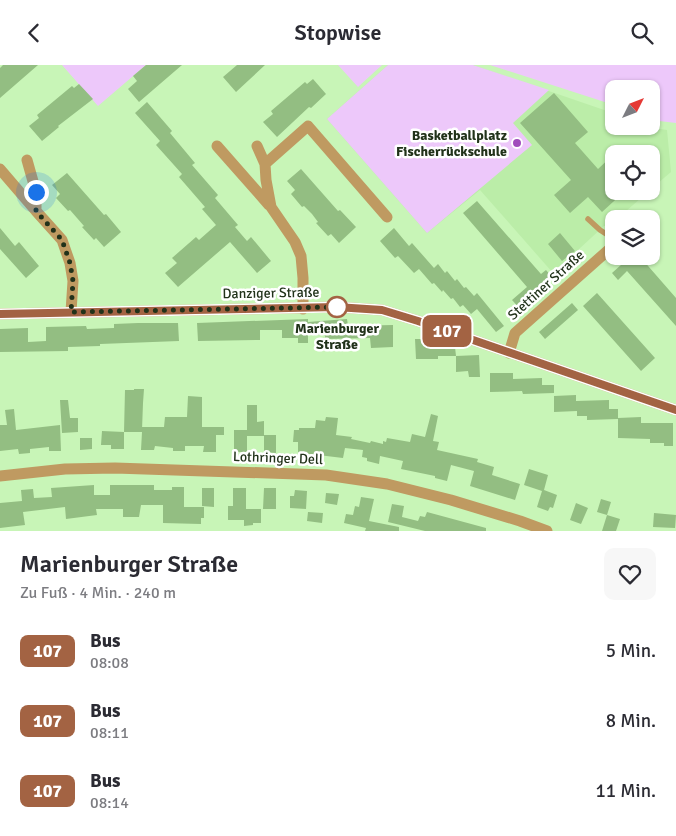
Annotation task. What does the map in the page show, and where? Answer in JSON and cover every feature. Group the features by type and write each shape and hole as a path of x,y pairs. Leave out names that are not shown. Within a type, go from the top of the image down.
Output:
{"street":[{"path":"265,165 308,126 387,217"},
{"path":"217,146 271,207 295,242 300,256 303,278 303,309"},
{"path":"257,146 265,165 271,207"},
{"path":"27,160 36,192 36,211"},
{"path":"0,169 62,240 70,263 73,281 71,312"},
{"name":"Stettiner Straße","path":"509,353 514,333 605,253"},
{"name":"Danziger Straße","path":"0,314 336,307 382,310 676,410"},
{"name":"Lothringer Dell","path":"0,476 65,469 115,468 326,475 387,485 451,500 547,531"}],"lane":[{"path":"588,219 605,233"}],"shaded area":[{"path":"62,65 146,65 98,106"},
{"path":"338,65 382,65 358,87"},
{"path":"388,65 473,65 605,110 605,135 660,135 660,129 667,130 671,172 660,181 660,145 605,145 605,200 639,200 627,210 605,210 605,226 553,273 480,190 427,233 327,119"},
{"path":"388,65 473,65 549,90 513,123 532,145 427,233 327,119"},
{"path":"490,65 676,65 676,123 660,121 660,80 605,80 605,102"}],"building":[{"path":"3,65 38,65 0,98 0,68"},
{"path":"146,65 182,65 139,102 128,89 137,81 133,76"},
{"path":"237,65 265,65 236,92 223,77"},
{"path":"313,79 326,94 277,137 263,122 273,114 271,111 305,82 307,84"},
{"path":"79,84 93,99 42,141 29,126 39,118 37,115 72,86 74,88"},
{"path":"554,93 588,132 575,143 598,169 605,162 605,200 615,200 602,212 588,197 570,213 554,195 571,180 520,123"},
{"path":"147,102 172,131 170,133 195,163 192,165 218,195 215,198 238,225 235,227 247,241 251,237 271,261 257,273 230,242 178,287 165,273 177,263 172,258 196,237 199,240 216,225 202,209 205,207 179,177 182,174 156,145 160,141 135,113"},
{"path":"301,169 338,211 340,210 356,227 339,243 331,234 328,236 316,223 318,222 312,214 304,206 302,207 291,194 295,190 287,181"},
{"path":"67,173 121,232 104,247 96,238 94,240 70,210 68,211 56,198 60,194 52,185"},
{"path":"477,201 541,274 546,270 552,277 526,300 530,304 522,311 512,300 527,287 463,213"},
{"path":"0,228 15,246 19,242 39,266 26,278 0,249"},
{"path":"394,228 409,246 412,243 434,268 438,264 445,273 447,271 455,281 457,279 474,296 477,293 504,326 496,332 477,309 471,314 463,305 460,307 453,298 451,299 443,290 442,292 434,283 432,284 419,269 414,273 398,256 395,258 380,241"},
{"path":"560,233 575,251 562,261 548,244"},
{"path":"621,265 647,265 676,298 676,326 627,271 618,280 612,273"},
{"path":"597,293 655,358 641,371 583,306"},
{"path":"572,303 578,310 545,339 539,332"},
{"path":"308,319 308,322 347,319 348,326 393,325 393,347 371,348 370,338 325,339 325,335 308,335 308,343 298,343 298,338 282,338 282,330 260,330 260,340 198,341 197,323"},
{"path":"178,323 179,341 100,344 100,346 68,347 68,351 0,352 0,329 28,328 28,342 46,341 46,327 86,326 87,329 114,328 114,324"},
{"path":"415,339 437,339 437,347 455,347 456,356 438,356 438,359 416,359"},
{"path":"479,355 480,377 469,377 468,371 456,372 456,356"},
{"path":"490,373 513,373 513,379 542,378 542,385 554,385 554,393 490,392"},
{"path":"144,389 142,427 164,427 165,417 187,417 188,396 202,397 202,427 224,427 224,435 216,435 216,452 203,452 204,446 185,446 185,451 173,451 173,448 155,446 154,450 141,450 142,432 124,432 125,390"},
{"path":"576,395 576,401 609,400 609,409 618,409 618,418 641,417 641,423 673,423 673,446 664,446 664,443 650,443 650,439 618,438 618,419 587,420 587,416 577,416 577,411 554,412 554,396"},
{"path":"60,400 68,400 70,418 78,418 78,432 62,433"},
{"path":"247,405 257,405 257,422 264,421 264,436 247,436 247,452 234,452 234,430 247,430"},
{"path":"14,409 16,430 60,425 61,451 49,451 49,447 30,449 30,453 19,454 18,449 0,451 0,425 7,425 5,410"},
{"path":"431,414 438,416 433,441 439,442 437,450 478,459 477,462 494,467 492,475 520,484 515,500 470,486 474,471 451,465 447,481 435,478 435,476 401,469 403,461 380,456 379,464 367,461 367,458 362,457 363,450 345,448 343,458 298,454 298,442 293,442 294,430 299,430 299,428 315,428 316,420 325,421 326,417 338,418 336,435 352,437 351,439 370,443 371,441 383,444 383,441 386,442 387,438 410,442 412,434 425,437"},
{"path":"102,431 124,432 124,449 111,449 111,445 101,445"},
{"path":"264,435 276,435 276,453 264,452"},
{"path":"80,438 92,438 92,449 80,450"},
{"path":"529,469 548,475 544,490 557,495 553,508 550,507 548,511 537,507 542,491 524,485"},
{"path":"94,485 94,495 110,495 110,485 154,485 154,490 172,490 172,487 184,487 184,507 204,507 204,518 201,518 201,524 163,523 163,505 141,505 139,517 123,517 123,509 96,509 97,515 66,519 65,507 23,512 25,525 0,528 0,503 22,501 21,490 33,489 34,498 52,497 51,488"},
{"path":"202,488 214,488 214,507 202,506"},
{"path":"233,488 246,488 246,509 261,509 261,523 244,526 244,520 228,520 228,506 233,506"},
{"path":"264,488 276,488 276,509 263,509"},
{"path":"295,490 307,491 306,509 290,508 290,496 294,496"},
{"path":"326,493 339,494 337,505 325,503"},
{"path":"361,497 374,499 369,521 399,527 399,531 365,531 366,528 344,523 346,514 353,515 355,506 359,507"},
{"path":"601,499 611,502 607,515 597,512"},
{"path":"576,503 588,508 581,524 570,520"},
{"path":"392,504 404,506 402,517 418,521 420,516 425,517 427,512 486,528 486,531 425,531 388,522"},
{"path":"308,512 323,513 322,523 307,521"},
{"path":"654,513 676,515 675,528 653,527"},
{"path":"607,515 620,519 616,531 602,531"}],"bus line":[{"name":"107","path":"0,314 336,307 382,310 676,410"}],"place":[{"name":"Basketballplatz Fischerrückschule","path":"517,143"},
{"name":"Marienburger Straße","path":"337,307"}],"route":[{"path":"36,192 36,211 62,240 70,263 73,281 71,312 337,307"}]}
